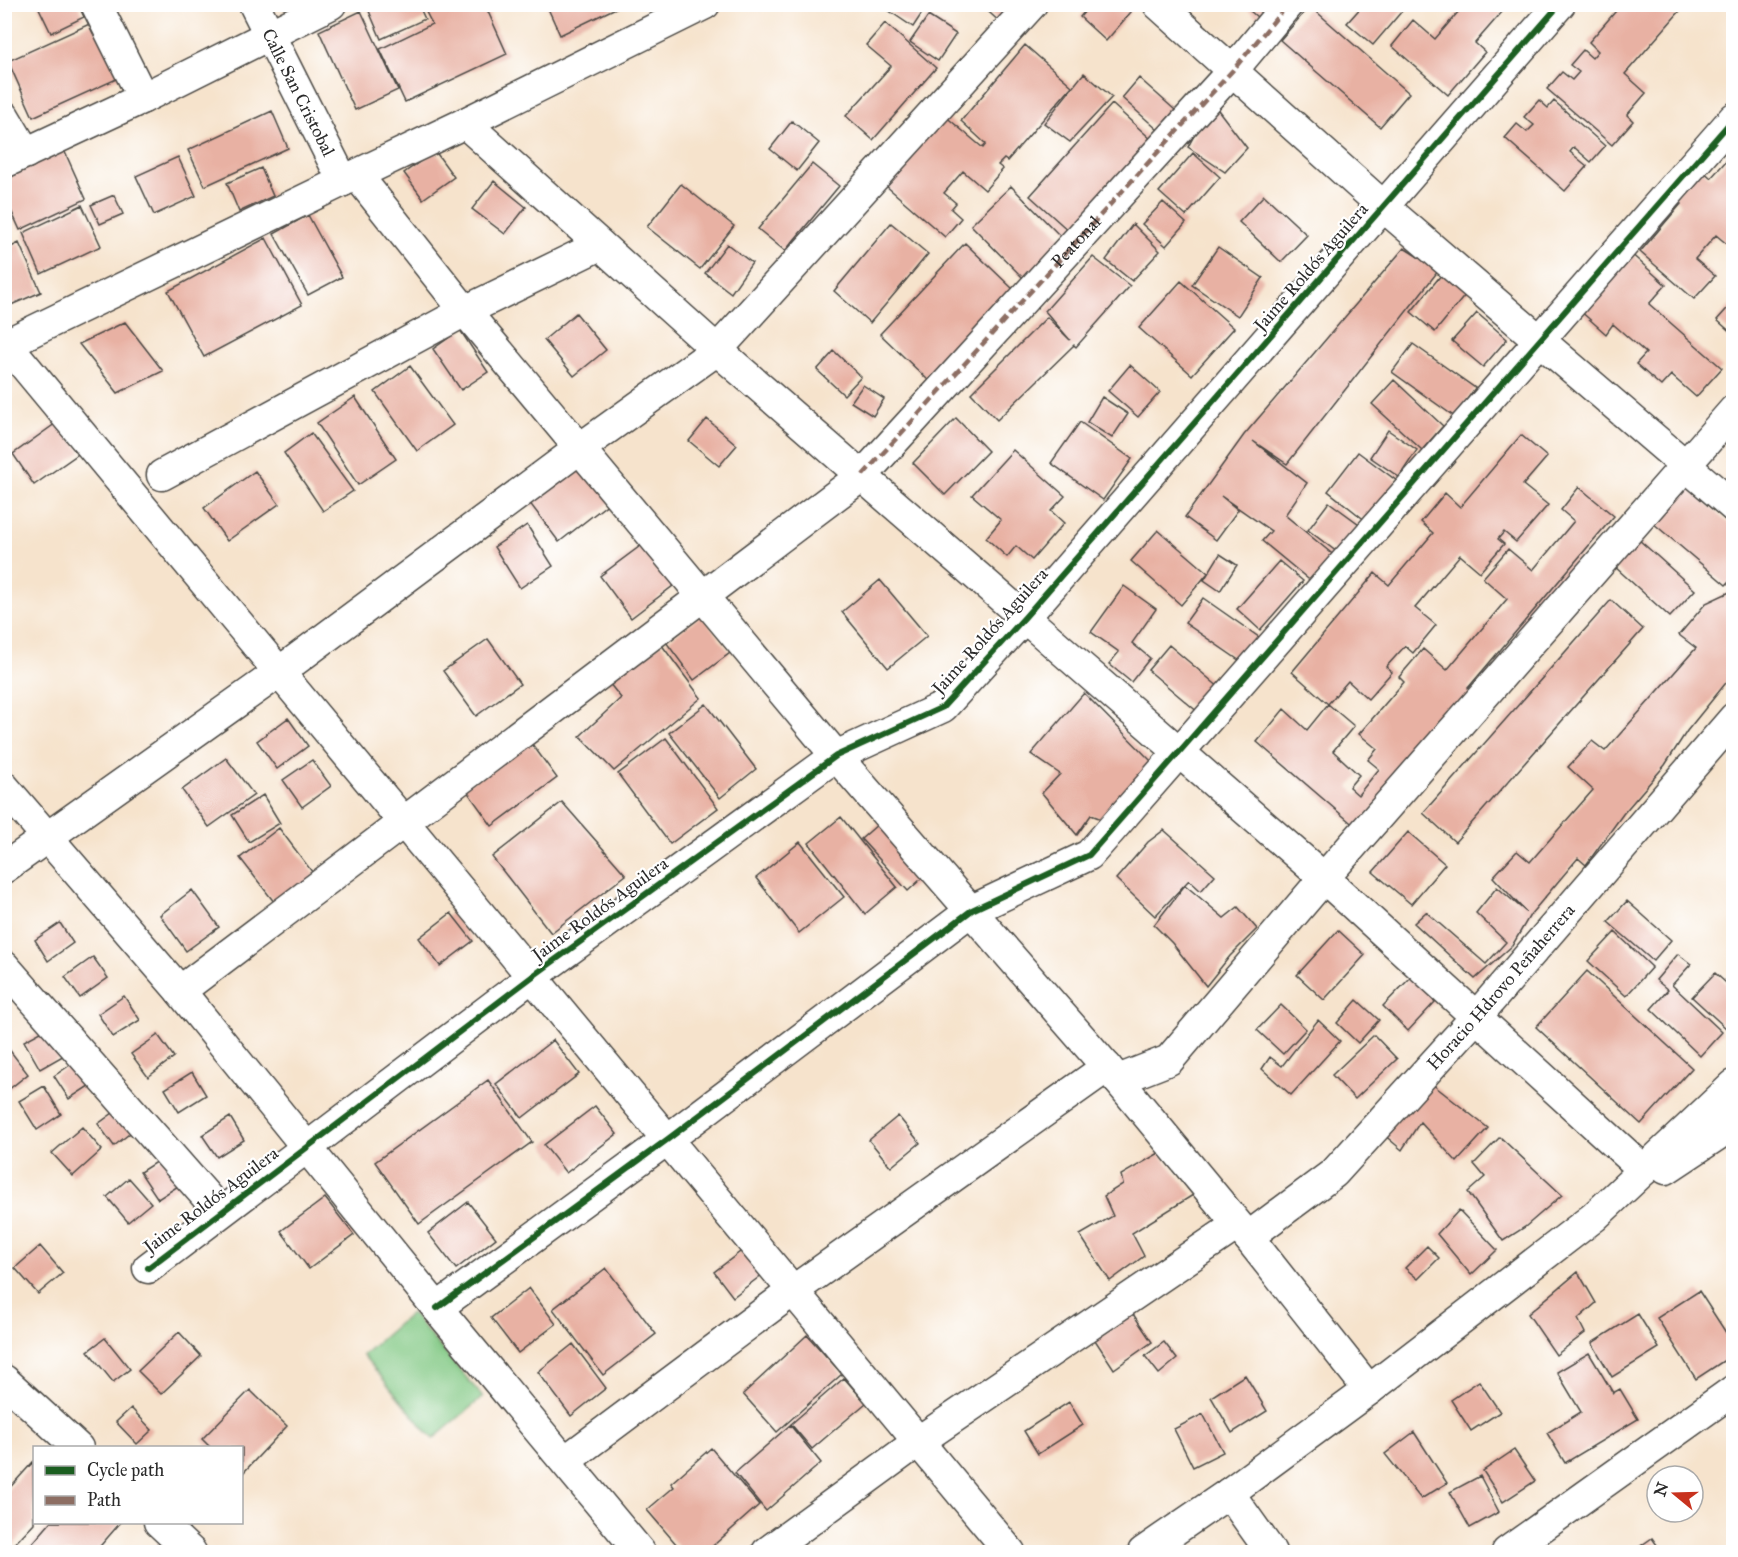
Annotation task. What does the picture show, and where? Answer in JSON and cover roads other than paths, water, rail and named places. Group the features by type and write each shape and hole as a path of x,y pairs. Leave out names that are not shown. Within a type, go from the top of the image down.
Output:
{"street":[{"path":"96,4 142,98"},
{"name":"Calle San Cristobal","path":"254,4 268,35 350,178 465,311 836,756 1113,1073 1243,1231 1369,1390"},
{"path":"4,116 15,158 331,4"},
{"path":"705,4 465,123 5,344 1010,1552"},
{"path":"4,868 278,673 579,448 717,350 1032,4"},
{"path":"1158,4 1384,207 1734,507"},
{"name":"Peatonal","path":"180,991 863,475 1233,70 1288,4"},
{"name":"Jaime Roldós Aguilera","path":"148,1268 533,976 836,756 943,707 1025,617 1560,4"},
{"path":"437,1308 668,1139 972,910 1089,855 1734,118"},
{"path":"465,123 717,350 1324,878 1644,1170"},
{"path":"162,475 465,311 600,245"},
{"path":"565,1461 794,1290 1113,1073 1169,1060 1324,878 1734,410"},
{"name":"Horacio Hdrovo Peñaherrera","path":"767,1552 919,1441 1334,1173 1476,1017 1734,718"},
{"path":"4,787 180,991 437,1308 640,1552"},
{"path":"4,966 220,1212"},
{"path":"1594,1217 1734,1085"},
{"path":"1143,1552 1229,1493 1369,1390 1594,1217 1734,1124"},
{"path":"4,1380 76,1446"},
{"path":"1507,1552 1734,1390"},
{"path":"1229,1493 1271,1552"},
{"path":"161,1524 191,1552"}]}
